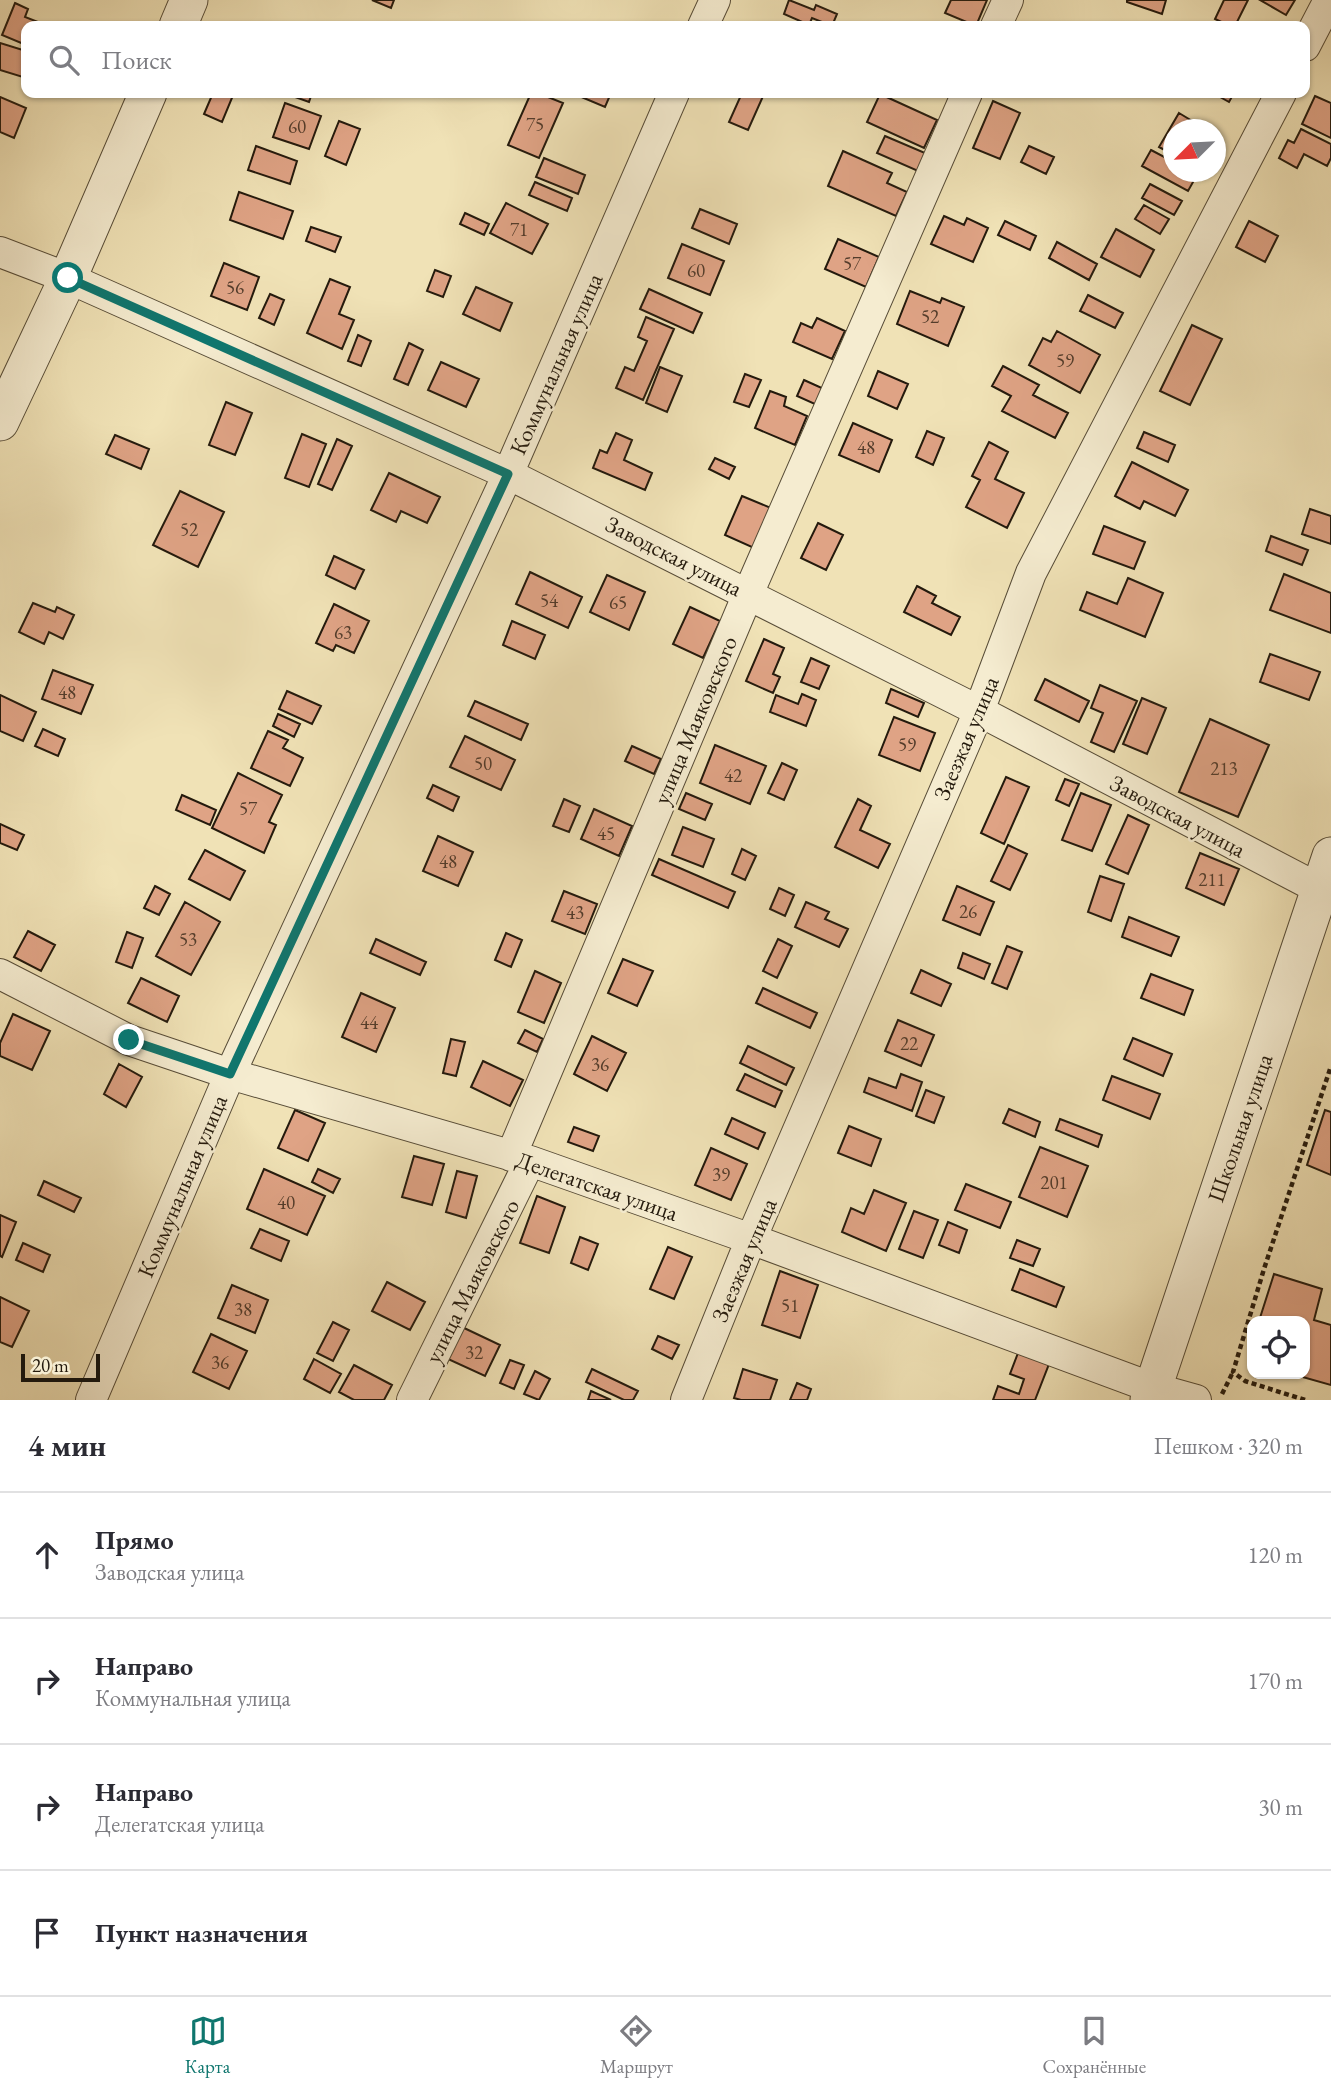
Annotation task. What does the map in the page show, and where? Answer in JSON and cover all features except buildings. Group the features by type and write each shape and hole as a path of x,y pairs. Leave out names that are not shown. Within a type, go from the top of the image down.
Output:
{"street":[{"path":"179,21 189,0"},
{"path":"706,21 715,0"},
{"path":"998,21 1008,0"},
{"path":"1310,36 1329,0"},
{"path":"0,422 68,278 146,98"},
{"name":"Коммунальная улица","path":"91,1400 230,1074 508,474 672,98"},
{"name":"улица Маяковского","path":"412,1400 521,1159 748,593 965,98"},
{"name":"Заезжая улица","path":"686,1400 751,1239 979,711 1031,573 1278,98"},
{"name":"Заводская улица","path":"0,252 68,278 508,474 979,711 1325,893"},
{"name":"Школьная улица","path":"1151,1394 1325,893 1331,856"},
{"name":"Делегатская улица","path":"0,974 129,1040 230,1074 521,1159 751,1239 1151,1394 1196,1400"}],"path":[{"path":"1219,1400 1233,1372 1331,1066"},
{"path":"1233,1372 1245,1381 1305,1400"}],"route":[{"path":"68,278 508,474 230,1074 129,1040"}]}
